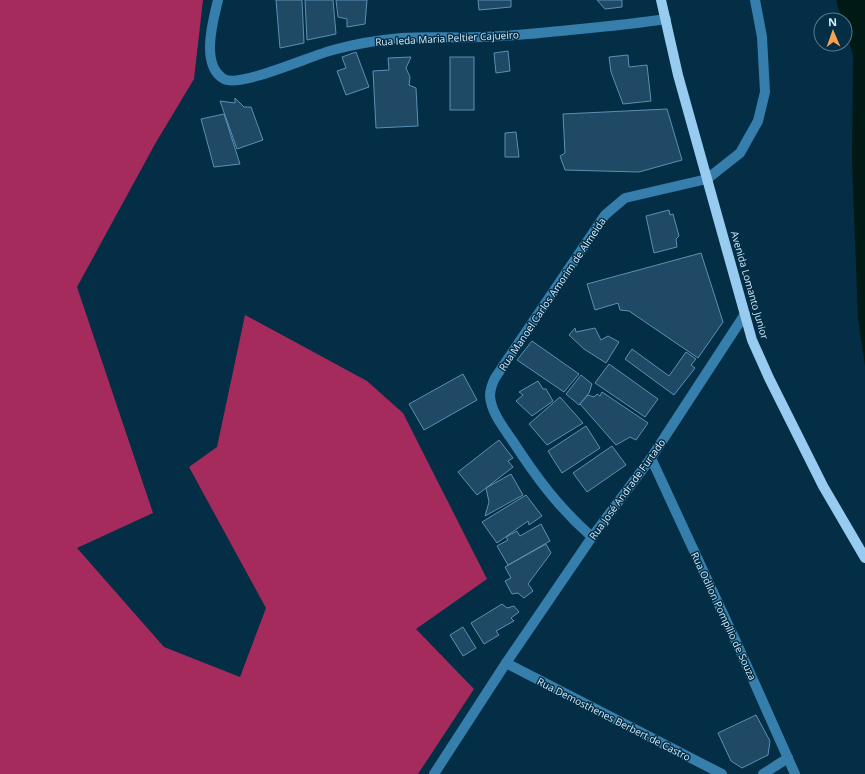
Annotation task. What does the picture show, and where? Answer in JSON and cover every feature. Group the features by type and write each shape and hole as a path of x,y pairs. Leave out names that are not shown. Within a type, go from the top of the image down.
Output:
{"main road":[{"name":"Avenida Lomanto Junior","path":"661,0 678,75 752,340 772,385 823,486 865,558"}],"street":[{"name":"Rua Ieda Maria Peltier Cajueiro","path":"218,0 211,33 210,59 216,73 224,80 234,81 268,72 331,50 368,42 402,38 500,36 625,25 666,19"},
{"path":"707,179 740,153 758,121 765,92 762,37 754,0"},
{"name":"Rua Manoel Carlos Amorim de Almeida","path":"592,537 560,506 534,475 493,408 490,396 491,387 499,372 605,215 625,198 707,179"},
{"name":"Rua José Andrade Furtado","path":"434,774 506,663 592,537 651,458 745,314"},
{"name":"Rua Odilon Pompílio de Souza","path":"651,458 795,774"},
{"name":"Rua Demosthenes Berbert de Castro","path":"506,663 722,774"},
{"path":"763,774 788,758"}],"shaded area":[{"path":"0,0 203,0 194,79 155,144 77,287 153,513 77,548 164,647 240,677 266,608 189,467 217,447 245,315 367,381 403,413 487,579 416,629 474,689 418,774 0,774"},
{"path":"836,0 865,0 865,366 858,318 852,162 853,12 840,12"}],"building":[{"path":"276,0 302,0 304,43 280,48"},
{"path":"305,0 333,0 336,34 307,40"},
{"path":"336,0 367,0 365,24 347,27 347,19 338,17"},
{"path":"478,0 511,0 511,7 479,10"},
{"path":"597,0 622,0 622,7 605,9"},
{"path":"508,51 510,71 496,73 494,53"},
{"path":"356,52 369,87 346,95 337,71 346,68 342,57"},
{"path":"628,55 629,67 647,65 651,101 623,104 611,72 609,57"},
{"path":"411,57 406,68 410,77 409,85 416,88 418,126 376,128 373,71 389,70 388,58"},
{"path":"450,57 474,57 474,110 450,110"},
{"path":"235,98 244,107 251,107 263,140 237,149 220,101 235,103"},
{"path":"667,109 682,160 639,172 565,170 560,156 565,153 563,114"},
{"path":"224,114 240,164 214,167 201,119"},
{"path":"516,132 519,157 505,157 505,133"},
{"path":"669,210 670,215 673,214 679,236 676,239 677,247 654,253 646,216"},
{"path":"701,253 723,322 698,358 629,311 620,310 618,303 595,310 587,284"},
{"path":"575,328 576,332 595,328 601,340 608,336 619,342 606,363 584,349 569,335"},
{"path":"532,341 579,374 564,392 517,360"},
{"path":"632,349 669,376 686,352 696,359 691,365 695,368 674,395 625,359"},
{"path":"609,364 658,399 645,417 595,383"},
{"path":"463,374 477,400 424,430 409,404"},
{"path":"581,375 592,384 589,393 579,405 566,394"},
{"path":"538,381 543,389 546,389 553,401 532,416 516,401 523,395 519,392"},
{"path":"602,392 648,423 636,440 630,437 616,445 580,404 588,395 594,397 597,394 600,396"},
{"path":"560,397 583,423 547,445 529,424"},
{"path":"586,426 600,448 562,473 548,451"},
{"path":"499,440 513,458 508,461 513,467 477,495 458,472"},
{"path":"612,446 626,465 587,492 573,473"},
{"path":"511,474 523,495 485,516 489,502 486,488"},
{"path":"526,495 542,516 529,525 528,521 497,543 482,522"},
{"path":"541,524 550,541 508,565 497,546 508,540 506,537 517,531 520,536"},
{"path":"546,544 551,553 528,584 533,591 524,598 518,593 512,594 505,581 511,578 505,567"},
{"path":"502,604 507,608 514,606 519,612 511,618 514,621 496,631 499,635 484,644 471,623"},
{"path":"463,627 476,648 463,656 450,635"},
{"path":"756,715 770,741 768,755 742,768 731,761 718,733"}]}
